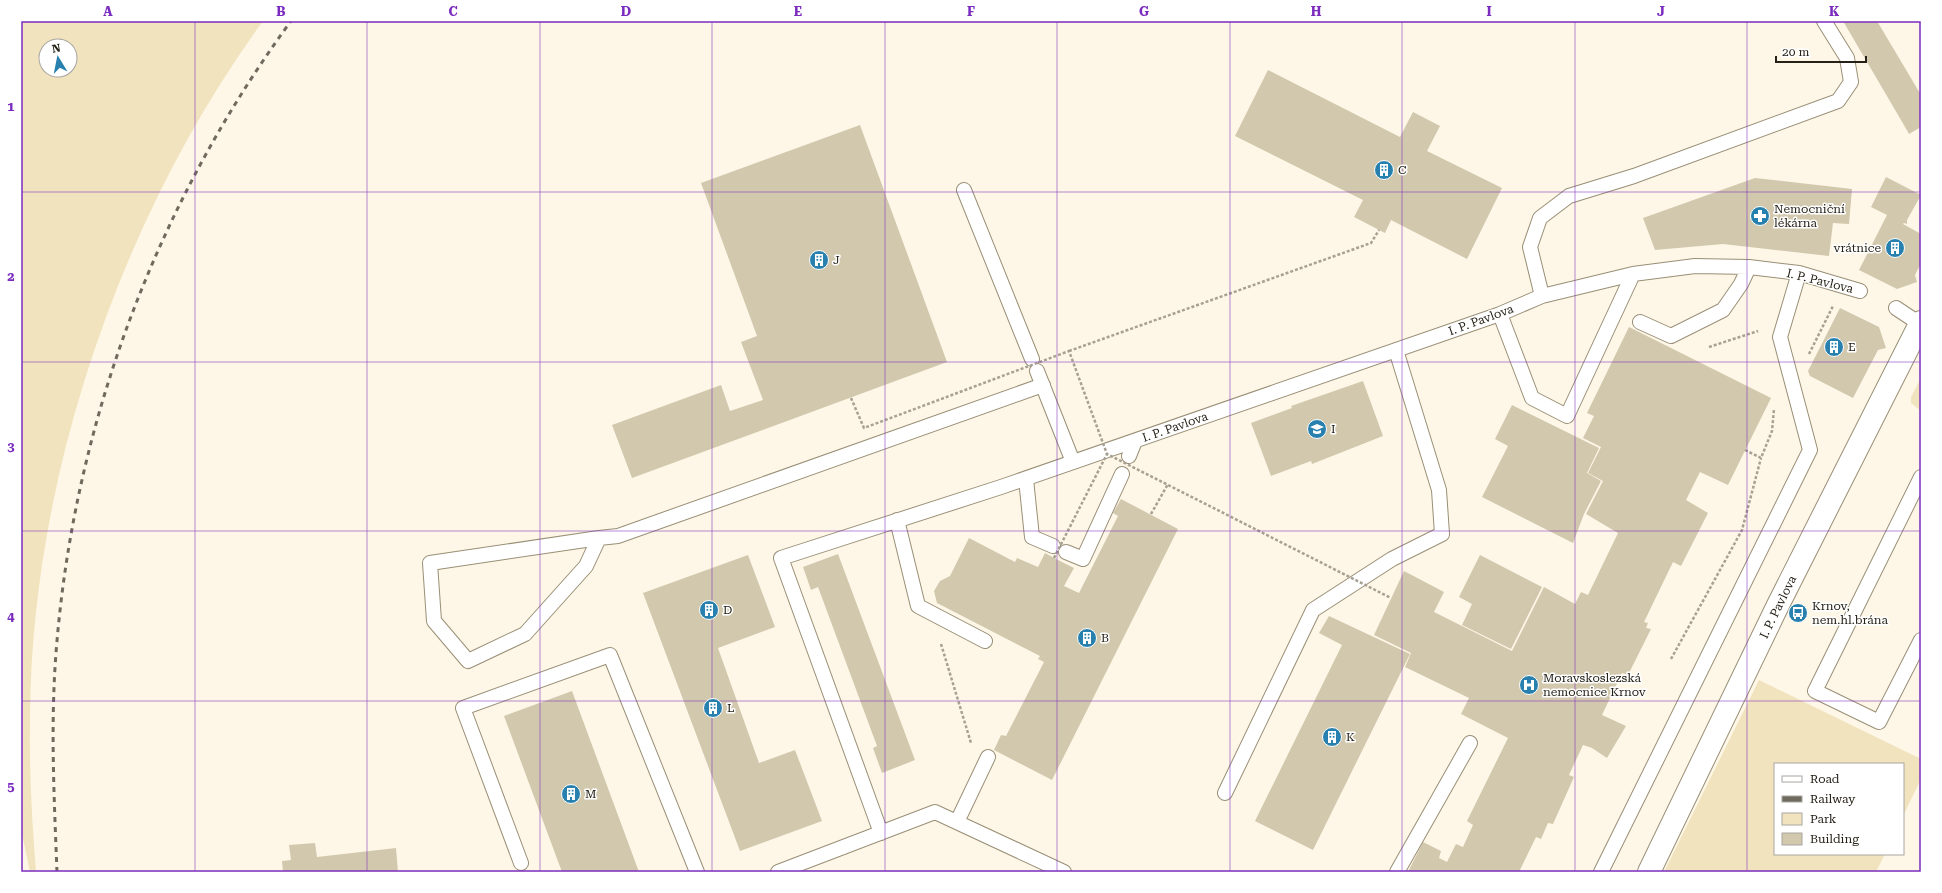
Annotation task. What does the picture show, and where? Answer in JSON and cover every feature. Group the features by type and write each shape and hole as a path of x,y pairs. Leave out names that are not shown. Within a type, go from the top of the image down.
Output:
{"street":[{"name":"I. P. Pavlova","path":"1649,872 1778,605 1921,324"}],"lane":[{"path":"1542,296 1530,247 1540,218 1569,196 1634,176 1838,101 1851,82 1847,58 1824,21"},
{"path":"964,190 1073,462"},
{"name":"I. P. Pavlova","path":"880,833 781,558 1110,451 1500,314 1542,296 1633,274 1695,266 1749,267 1799,273 1860,291"},
{"path":"1640,322 1672,336 1723,310 1741,284 1749,267"},
{"path":"1601,872 1810,450 1780,337 1799,273"},
{"path":"1500,314 1532,398 1567,416 1633,274"},
{"path":"1896,308 1921,324"},
{"path":"1225,793 1313,610 1392,559 1442,534 1439,490 1396,350"},
{"path":"599,538 586,566 525,634 468,661 434,621 430,563 599,538 618,536 1043,385"},
{"path":"1129,456 1135,441"},
{"path":"1026,479 1032,537 1058,552 1082,559 1122,474"},
{"path":"1921,477 1815,691 1879,722 1921,640"},
{"path":"897,520 918,606 985,641"},
{"path":"521,863 463,708 610,655 697,872"},
{"path":"1397,872 1470,743"},
{"path":"957,822 988,757"},
{"path":"778,872 935,812 1064,872"}],"path":[{"path":"851,398 864,428 1069,351 1371,243 1379,230"},
{"path":"1709,347 1761,330"},
{"path":"1069,351 1110,451 1168,484 1391,598"},
{"path":"1058,552 1110,451"},
{"path":"1671,659 1742,530 1761,458"},
{"path":"1150,514 1168,484"},
{"path":"932,613 980,773"}],"green space":[{"path":"21,21 263,21 212,97 167,178 127,264 94,352 67,443 47,535 34,627 30,737 31,795 36,872 30,872 21,829"},
{"path":"1921,378 1921,411 1911,403 1911,397"},
{"path":"1759,680 1921,759 1921,779 1904,814 1904,763 1774,763 1774,855 1884,855 1876,872 1664,872"}],"building":[{"path":"1843,21 1877,21 1921,95 1921,127 1909,134"},
{"name":"C","path":"1268,70 1400,137 1413,112 1440,126 1427,151 1502,188 1467,259 1391,220 1385,233 1354,217 1363,200 1235,136"},
{"name":"J","path":"860,125 947,362 632,478 612,425 721,385 730,411 763,400 741,342 757,336 701,183"},
{"name":"vrátnice","path":"1886,177 1921,195 1907,220 1907,224 1903,224 1921,234 1921,263 1915,275 1917,282 1897,289 1859,270 1887,215 1871,207"},
{"path":"1755,178 1852,189 1849,224 1833,223 1829,256 1723,244 1655,250 1643,218"},
{"name":"E","path":"1840,308 1879,327 1886,348 1878,350 1853,398 1810,376 1808,371"},
{"path":"1629,327 1771,398 1728,485 1700,472 1686,500 1708,513 1681,566 1673,562 1644,622 1648,623 1646,628 1651,629 1628,675 1622,673 1602,715 1626,726 1607,758 1592,748 1583,745 1569,775 1574,777 1553,824 1548,823 1541,839 1536,837 1519,872 1408,872 1423,842 1441,851 1439,858 1447,862 1456,844 1463,847 1473,825 1467,821 1508,738 1461,714 1469,698 1405,667 1411,653 1374,635 1404,571 1444,592 1434,612 1512,651 1544,587 1575,604 1581,592 1588,595 1618,533 1586,514 1603,481 1588,473 1601,447 1583,438 1594,416 1587,413"},
{"name":"I","path":"1363,381 1383,436 1312,464 1311,461 1271,476 1251,423 1292,408 1291,406"},
{"path":"1512,405 1599,448 1587,473 1601,481 1584,514 1573,543 1482,497 1508,446 1495,439"},
{"path":"1121,499 1178,529 1052,780 994,750 1001,735 1006,736 1044,662 1038,659 1040,656 937,603 934,591 940,581 950,576 969,538 1015,562 1017,558 1038,567 1045,553 1074,568 1064,586 1079,593 1118,516 1113,513"},
{"path":"838,554 915,760 882,773 873,748 877,746 818,587 811,590 803,567"},
{"path":"748,555 775,627 718,648 759,763 795,750 822,821 740,851 643,593"},
{"path":"1480,555 1542,587 1511,649 1462,625 1472,604 1459,597"},
{"name":"K","path":"1329,616 1410,654 1313,850 1255,821 1342,645 1319,633"},
{"name":"M","path":"572,691 639,872 562,872 504,716"},
{"path":"315,843 317,857 396,848 398,872 283,872 282,861 291,860 289,845"}],"railway":[{"path":"57,872 53,728 57,641 67,558 83,475 105,394 132,315 164,237 201,162 244,90 291,21"}],"place":[{"name":"C","path":"1384,170"},
{"name":"Nemocniční lékárna","path":"1760,216"},
{"name":"vrátnice","path":"1895,248"},
{"name":"J","path":"819,260"},
{"name":"E","path":"1834,347"},
{"name":"I","path":"1317,429"},
{"name":"D","path":"709,610"},
{"name":"Krnov, nem.hl.brána","path":"1798,613"},
{"name":"B","path":"1087,638"},
{"name":"Moravskoslezská nemocnice Krnov","path":"1529,685"},
{"name":"L","path":"713,708"},
{"name":"K","path":"1332,737"},
{"name":"M","path":"571,794"}]}
